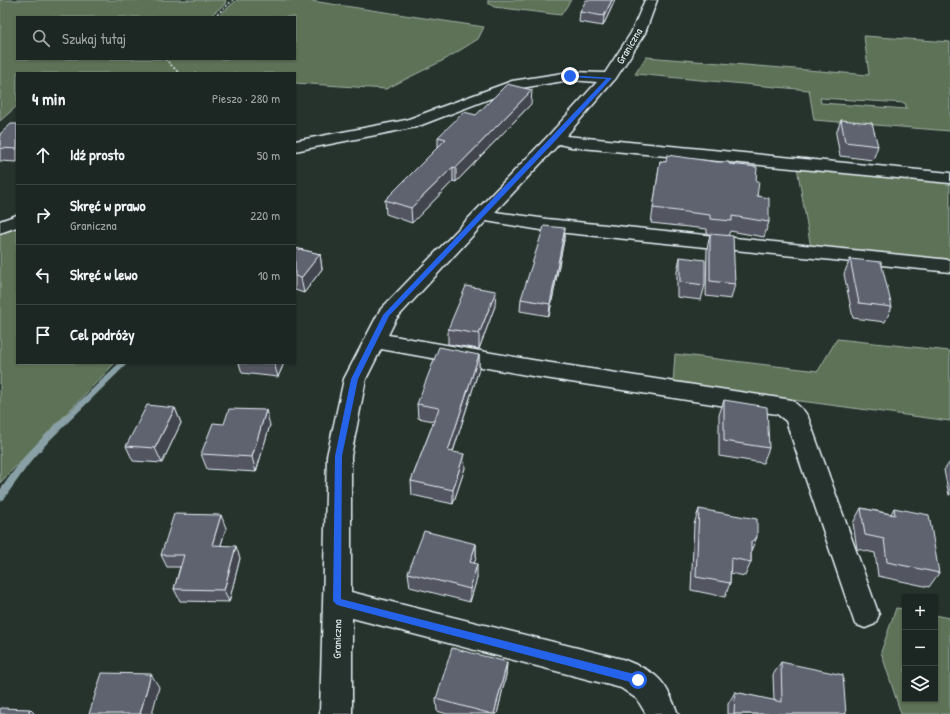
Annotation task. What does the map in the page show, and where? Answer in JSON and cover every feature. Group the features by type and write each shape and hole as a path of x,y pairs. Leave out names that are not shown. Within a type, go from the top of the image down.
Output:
{"street":[{"name":"Graniczna","path":"336,714 339,456 355,379 386,315 555,138 610,78 638,34 651,0"},
{"path":"296,146 410,124 512,85 570,76 610,78"},
{"path":"555,138 579,143 950,178"},
{"path":"481,215 502,220 547,225 950,266"},
{"path":"0,227 16,221"},
{"path":"374,340 532,368 784,406 796,417 864,615"},
{"path":"337,601 627,676 638,680 649,688 657,700 662,714"}],"path":[{"path":"215,16 233,0"},
{"path":"166,60 178,72"}],"green space":[{"path":"0,0 226,0 225,4 210,16 16,16 16,60 296,60 296,16 218,16 237,0 305,0 484,27 478,39 446,59 386,89 296,83 296,72 16,72 16,107 0,121"},
{"path":"488,0 571,0 561,15 494,7 488,3"},
{"path":"864,36 950,42 950,131 814,120 809,90 635,74 646,57 869,75","holes":["820,98 905,103 907,109 821,103"]},
{"path":"797,167 950,181 950,262 811,248"},
{"path":"16,226 16,364 114,364 0,483 0,232"},
{"path":"837,339 950,351 950,421 673,384 675,354 818,371"},
{"path":"896,608 902,609 902,702 938,702 938,616 950,618 950,714 901,714 881,652"}],"building":[{"path":"586,0 612,0 604,16 580,12"},
{"path":"507,84 532,90 456,168 453,167 411,208 385,200 446,139 438,137 464,112 476,115"},
{"path":"841,120 872,123 878,146 845,142"},
{"path":"11,124 16,124 16,149 0,148 0,134"},
{"path":"667,155 717,162 729,162 729,164 757,167 756,182 759,182 757,196 769,198 769,222 732,216 732,221 710,219 710,215 653,208 660,161 666,162"},
{"path":"544,226 565,228 550,304 521,299"},
{"path":"710,234 733,236 735,284 710,281"},
{"path":"296,248 320,254 301,278 296,276"},
{"path":"680,257 705,260 705,285 680,282"},
{"path":"850,259 881,262 892,307 859,303"},
{"path":"466,286 496,291 479,334 448,329"},
{"path":"439,347 479,355 448,451 464,454 453,490 411,481 439,408 417,404"},
{"path":"724,400 767,407 769,448 724,441"},
{"path":"147,405 175,408 155,448 126,446"},
{"path":"229,409 266,410 252,457 201,454 213,423 224,424"},
{"path":"861,508 895,515 894,508 929,515 939,573 887,562 884,539 865,535"},
{"path":"699,509 757,519 757,537 751,542 751,562 731,558 730,583 696,577"},
{"path":"174,514 221,515 212,545 236,546 224,590 174,589 184,555 161,555"},
{"path":"424,531 476,544 470,562 477,564 470,589 408,573"},
{"path":"452,648 507,662 494,714 436,699"},
{"path":"781,662 843,675 846,714 734,714 735,692 782,702"},
{"path":"102,673 151,674 140,714 89,714"},
{"path":"0,708 30,709 28,714 0,714"}],"waterway":[{"path":"0,497 26,461 46,439 123,364"}],"route":[{"path":"570,76 610,78 555,138 386,315 355,379 339,456 337,601 622,674 638,680"}]}
